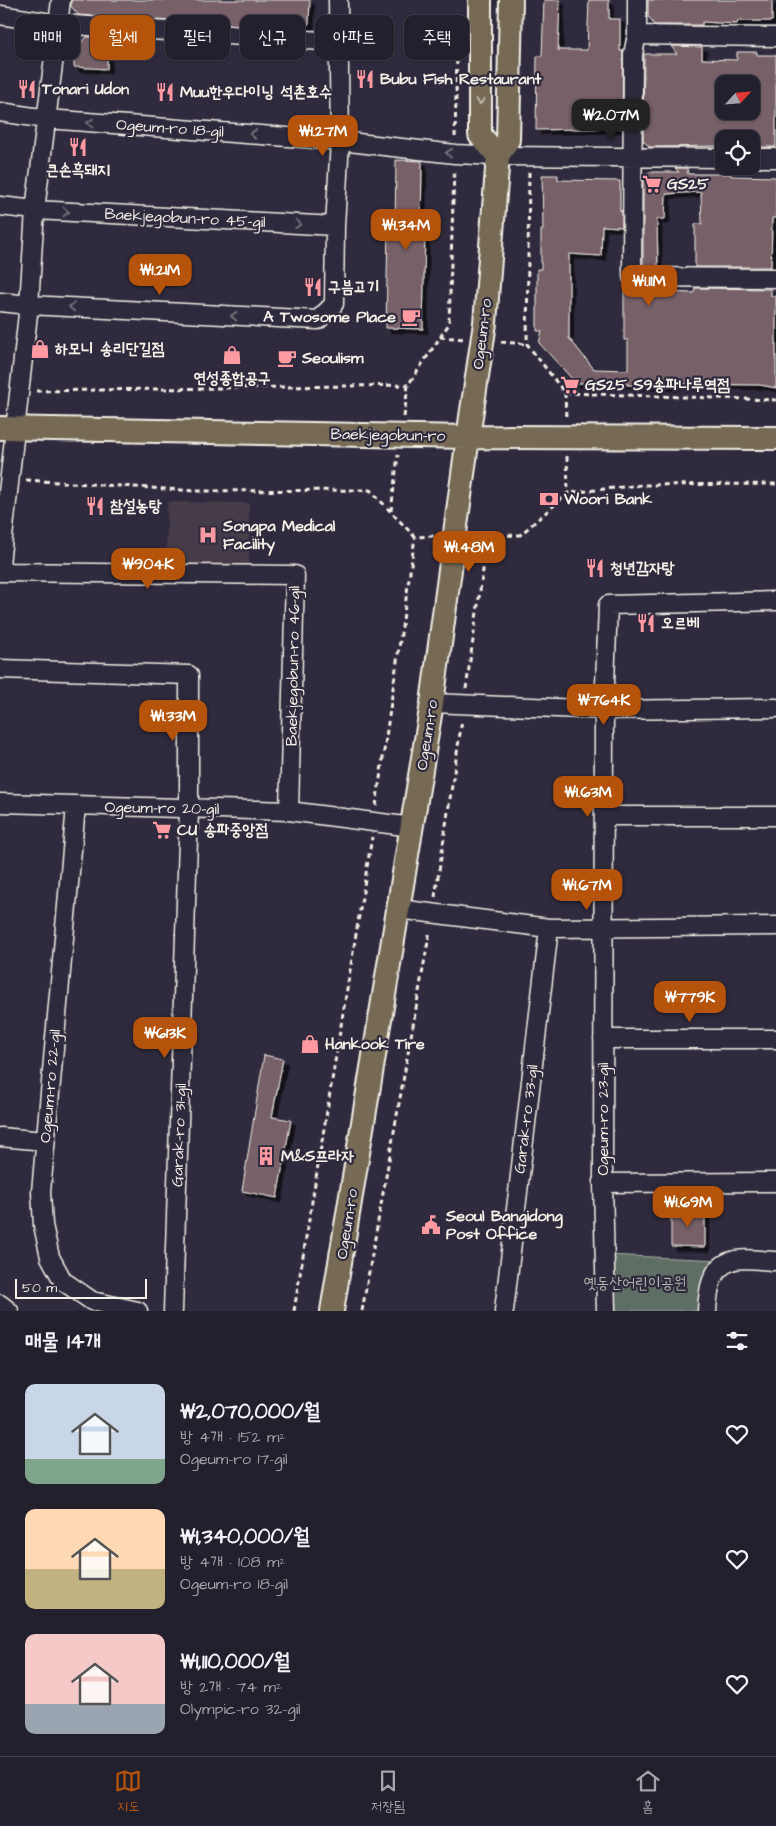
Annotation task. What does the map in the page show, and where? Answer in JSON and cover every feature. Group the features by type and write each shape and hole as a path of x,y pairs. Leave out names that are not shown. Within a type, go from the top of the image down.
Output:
{"main road":[{"path":"480,0 480,135 498,156"},
{"name":"Ogeum-ro","path":"332,1311 432,704 485,324 498,156 508,140 511,0"},
{"name":"Baekjegobun-ro","path":"8,428 468,437 776,438"}],"street":[{"path":"59,15 61,0"},
{"path":"338,0 338,15"},
{"path":"637,0 637,35 633,54 632,277 776,278"},
{"path":"0,15 15,17"},
{"path":"80,25 315,41"},
{"path":"637,35 776,37"},
{"path":"0,564 9,479 8,428 19,391 29,305 35,210 54,60"},
{"path":"0,302 318,320 334,304 335,226 340,141 338,60"},
{"name":"Ogeum-ro 18-gil","path":"0,112 47,119 340,141 455,154 715,158"},
{"path":"760,158 776,158"},
{"name":"Baekjegobun-ro 45-gil","path":"0,206 35,210 335,226"},
{"name":"Baekjegobun-ro 46-gil","path":"0,572 295,575 289,812"},
{"name":"Ogeum-ro 23-gil","path":"606,1311 603,1183 604,710 608,605 776,601"},
{"path":"0,668 189,675 189,809"},
{"path":"432,704 604,710 776,708"},
{"name":"Ogeum-ro 20-gil","path":"0,803 289,812 412,827"},
{"name":"Ogeum-ro 22-gil","path":"76,806 45,1141 41,1192 43,1225 50,1257 63,1281 92,1301 138,1311"},
{"name":"Garak-ro 31-gil","path":"173,1311 189,809"},
{"path":"604,816 776,816"},
{"path":"398,910 549,928 776,926"},
{"name":"Garak-ro 33-gil","path":"504,1311 549,928"},
{"path":"604,1039 776,1039"},
{"path":"0,1136 45,1141"},
{"path":"603,1183 776,1182"},
{"path":"707,1311 710,1283 720,1267 732,1260 776,1261"},
{"path":"0,1304 9,1311"}],"path":[{"path":"19,391 408,385 440,337"},
{"path":"527,344 565,393 776,400"},
{"path":"9,479 197,491 370,490 414,537 374,823 294,1311"},
{"path":"488,535 520,535 568,493 642,485 776,484"}],"shaded area":[{"name":"Songpa Medical Facility","path":"167,502 249,503 249,568 166,567"}],"green space":[{"name":"옛동산어린이공원","path":"607,1255 721,1260 704,1311 607,1311"}],"building":[{"path":"71,0 310,0 309,23 305,28 305,15 240,15 240,25 230,24 230,15 165,15 165,21 155,20 155,15 78,15 71,6"},
{"path":"544,0 560,0 558,50 587,50 589,0 609,0 609,19 620,19 620,51 623,51 622,128 536,130 537,56 542,56"},
{"path":"648,0 772,0 772,21 738,21 737,24 702,22 702,25 654,25 648,16"},
{"path":"87,37 90,37 90,60 107,60 107,69 74,67 74,60 80,60 80,43"},
{"path":"671,46 702,47 702,59 737,60 737,52 757,52 757,55 776,55 776,147 760,147 760,130 715,130 715,146 650,147 643,141 644,54 677,54"},
{"path":"396,160 422,161 421,228 425,228 423,329 386,328 388,227 395,227"},
{"path":"675,168 687,168 688,174 776,177 776,218 772,218 771,267 695,267 695,224 702,224 701,192 666,194 665,219 657,219 658,267 643,266 643,181 649,172 679,172"},
{"path":"542,175 558,175 558,180 620,181 622,227 602,226 601,256 569,254 569,338 594,369 628,370 628,340 624,340 624,292 643,292 643,288 658,288 658,292 694,293 695,288 771,289 771,296 776,296 776,388 760,385 673,384 673,386 627,385 627,383 576,383 539,343 542,331 537,331 537,269 541,269 541,230 543,230"},
{"name":"M&S프라자","path":"264,1055 283,1059 272,1117 291,1120 277,1198 242,1191"},
{"path":"671,1210 705,1210 705,1247 671,1246"}],"place":[{"name":"Bubu Fish Restaurant","path":"365,79"},
{"name":"Tonari Udon","path":"27,89"},
{"name":"Muu한우다이닝 석촌호수","path":"165,92"},
{"name":"큰손흑돼지","path":"78,147"},
{"name":"GS25","path":"652,184"},
{"name":"구븜고기","path":"313,287"},
{"name":"A Twosome Place","path":"411,317"},
{"name":"하모니 송리단길점","path":"40,349"},
{"name":"연성종합공구","path":"232,355"},
{"name":"Seoulism","path":"287,358"},
{"name":"GS25 S9송파나루역점","path":"570,385"},
{"name":"Woori Bank","path":"549,499"},
{"name":"참설농탕","path":"95,506"},
{"name":"Songpa Medical Facility","path":"208,535"},
{"name":"청년감자탕","path":"595,568"},
{"name":"오르베","path":"646,623"},
{"name":"CU 송파중앙점","path":"162,830"},
{"name":"Hankook Tire","path":"310,1044"},
{"name":"M&S프라자","path":"266,1156"},
{"name":"Seoul Bangidong Post Office","path":"431,1225"}]}
